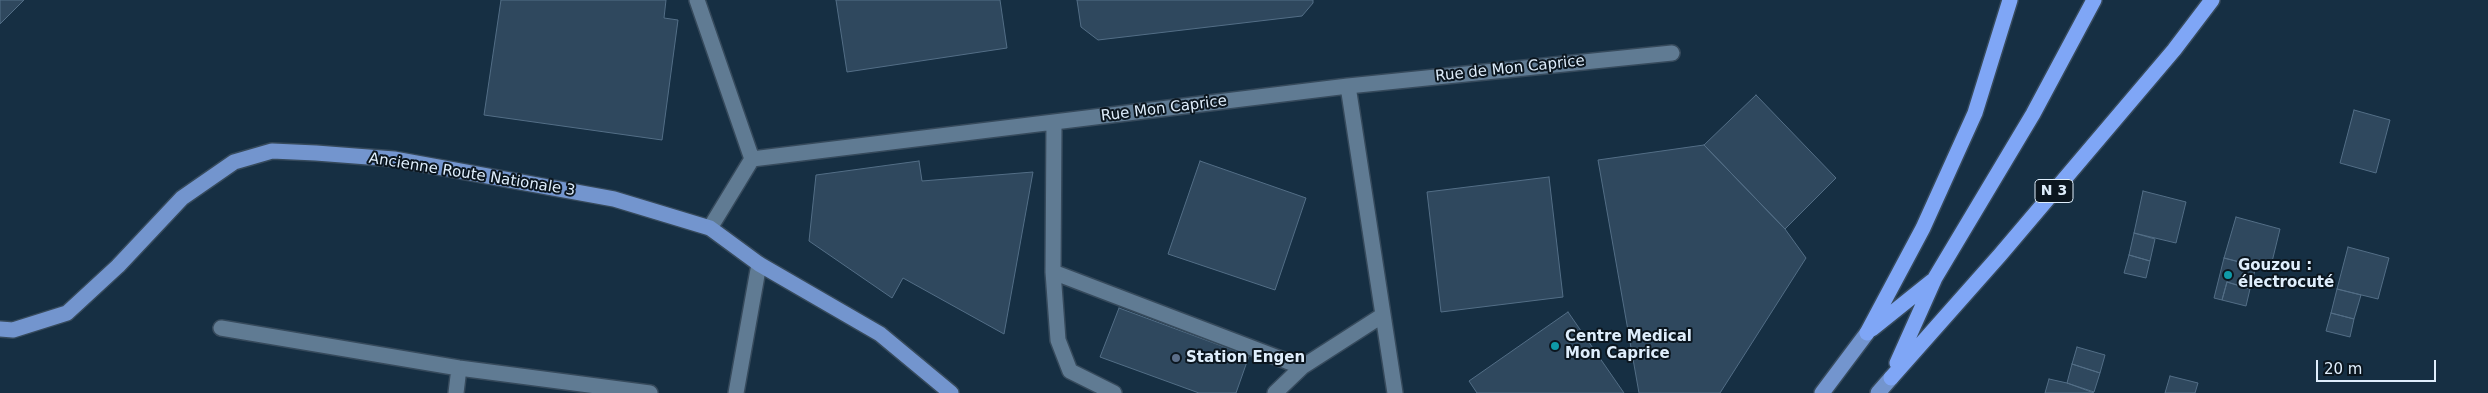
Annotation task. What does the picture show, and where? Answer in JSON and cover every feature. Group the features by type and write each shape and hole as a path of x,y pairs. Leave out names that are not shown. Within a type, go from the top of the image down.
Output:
{"highway":[{"name":"N 3","path":"1867,333 1923,228 1974,113 2010,0"},
{"name":"N 3","path":"1891,378 1935,278 2032,114 2094,0"},
{"name":"N 3","path":"1891,378 2020,232 2174,50 2212,0"},
{"name":"N 3","path":"1867,333 1935,278"}],"main road":[{"name":"Ancienne Route Nationale 3","path":"0,329 13,330 67,313 118,266 182,198 234,162 272,151 394,159 614,199 710,228 759,264 880,334 951,393"},
{"name":"N 3","path":"1822,393 1867,333"},
{"name":"N 3","path":"1878,393 1891,378"}],"street":[{"path":"697,0 752,159 710,228"},
{"name":"Rue de Mon Caprice","path":"1348,86 1672,53"},
{"path":"1348,86 1395,393"},
{"name":"Rue Mon Caprice","path":"752,159 1348,86"},
{"path":"1054,122 1052,272 1058,340 1070,371 1114,393"},
{"path":"736,393 759,264"},
{"path":"1052,272 1302,367"},
{"path":"1275,393 1302,367 1383,315"},
{"path":"221,328 460,368 650,393"},
{"path":"456,393 460,368"}],"building":[{"path":"0,0 24,0 0,24"},
{"path":"501,0 666,0 664,18 678,20 662,140 484,115"},
{"path":"836,0 1000,0 1007,48 847,72"},
{"path":"1077,0 1313,0 1313,3 1302,16 1098,40 1081,27"},
{"path":"1756,95 1836,178 1785,229 1704,145"},
{"path":"2354,110 2390,120 2376,173 2340,163"},
{"path":"1704,145 1785,229 1806,258 1720,393 1639,393 1598,160"},
{"path":"919,161 922,181 1033,172 1004,334 903,278 892,298 809,241 816,175"},
{"path":"1200,161 1306,198 1275,290 1168,254"},
{"path":"1549,177 1563,297 1441,312 1427,192"},
{"path":"2143,191 2186,202 2176,243 2134,233"},
{"path":"2236,217 2280,229 2270,270 2224,258"},
{"path":"2134,233 2155,239 2150,261 2129,255"},
{"path":"2348,247 2389,258 2378,299 2337,289"},
{"path":"2129,255 2150,261 2146,278 2124,273"},
{"path":"2224,258 2256,266 2250,289 2227,282 2222,300 2214,298"},
{"path":"2227,282 2250,289 2246,306 2222,300"},
{"path":"2337,289 2361,295 2354,319 2331,313"},
{"path":"1119,308 1249,356 1236,393 1199,393 1100,357"},
{"name":"Centre Medical Mon Caprice","path":"1568,312 1624,393 1477,393 1469,381"},
{"path":"2331,313 2354,319 2350,337 2326,331"},
{"path":"2077,347 2105,355 2100,373 2072,364"},
{"path":"2072,364 2100,373 2094,392 2067,383"},
{"path":"2170,376 2198,383 2195,393 2165,393"},
{"path":"2049,379 2067,383 2094,393 2045,393"}],"place":[{"name":"Gouzou : électrocuté","path":"2228,275"},
{"name":"Centre Medical Mon Caprice","path":"1555,346"},
{"name":"Station Engen","path":"1176,358"}]}
